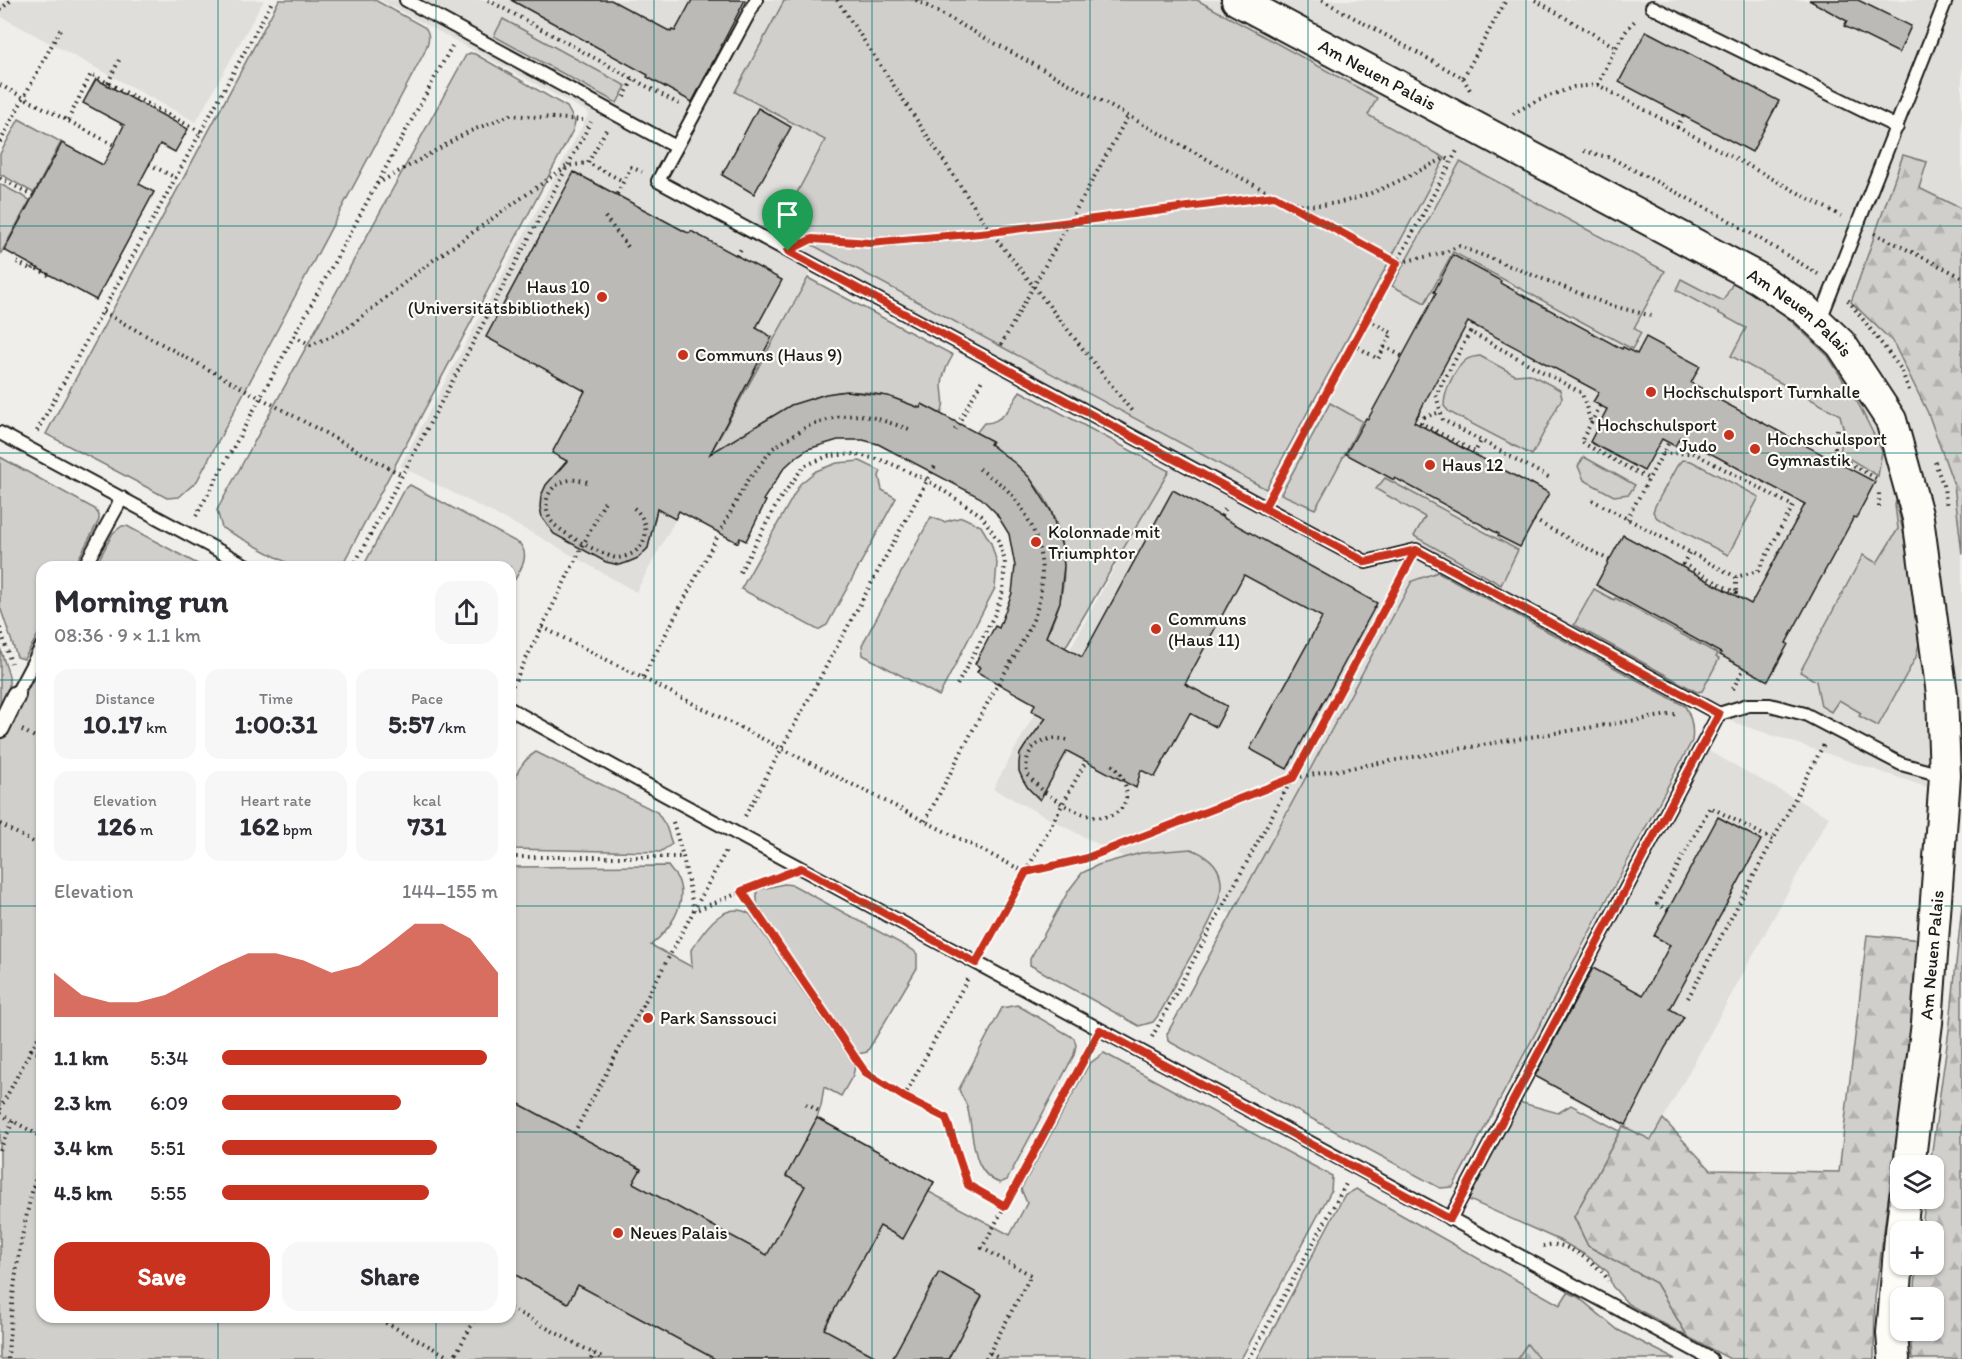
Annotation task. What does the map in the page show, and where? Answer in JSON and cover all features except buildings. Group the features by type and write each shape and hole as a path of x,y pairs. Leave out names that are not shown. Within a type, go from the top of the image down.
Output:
{"street":[{"name":"Am Neuen Palais","path":"1237,0 1758,278 1803,308 1841,344 1891,420 1918,518 1942,694 1945,776 1927,1023 1910,1155"},
{"path":"0,729 18,690"},
{"path":"1894,1359 1892,1333 1897,1275"}],"lane":[{"path":"406,0 676,147"},
{"path":"756,0 658,181 1366,562 1416,550 1719,714"},
{"path":"1822,325 1823,312 1946,0"},
{"path":"1652,7 1897,127"},
{"path":"0,433 238,561"},
{"path":"87,561 122,498"},
{"path":"18,690 36,657"},
{"path":"1450,1219 1719,714 1748,705 1770,705 1805,714 1901,764 1945,776"},
{"path":"516,712 1711,1359"}],"path":[{"path":"0,9 11,0"},
{"path":"28,448 273,0"},
{"path":"488,0 695,113"},
{"path":"837,0 991,232 1135,414 1126,433"},
{"path":"916,0 1397,263 1443,253 1460,246 1609,305 1652,316"},
{"path":"1323,0 1463,78 1506,0"},
{"path":"1535,0 1617,48"},
{"path":"1598,85 1632,23 1652,7"},
{"path":"0,142 62,26"},
{"path":"187,533 461,30"},
{"path":"108,83 120,58"},
{"path":"68,120 91,74 201,132"},
{"path":"0,85 114,145"},
{"path":"1510,115 1537,100 1574,87 1598,85 1858,225 1962,277"},
{"path":"356,561 599,105"},
{"path":"376,184 468,132 510,115 591,121"},
{"path":"955,430 1128,116"},
{"path":"1677,127 1683,116"},
{"path":"1264,508 1471,125"},
{"path":"1582,150 1611,158 1651,179 1745,230 1835,284"},
{"path":"788,251 812,239 870,243 991,232 1274,196 1304,205 1330,204 1368,194 1445,158 1452,160"},
{"path":"294,336 311,345 345,330 432,261 567,166 588,162"},
{"path":"149,164 176,178"},
{"path":"616,194 631,167 658,181"},
{"path":"0,178 34,196"},
{"path":"604,217 629,248"},
{"path":"17,262 32,270 34,267 50,276 48,278"},
{"path":"103,312 402,475"},
{"path":"1353,344 1378,358 1392,333 1366,319"},
{"path":"1473,325 1436,395 1443,420 1550,478"},
{"path":"1470,332 1582,393 1591,423"},
{"path":"1384,347 1402,356"},
{"path":"1600,406 1581,442 1649,479"},
{"path":"1441,412 1424,417 1420,423 1475,452 1481,441"},
{"path":"1418,414 1424,417"},
{"path":"643,677 746,483 773,448 808,426 840,416 860,415 909,429"},
{"path":"1837,429 1834,454 1880,480 1879,507"},
{"path":"1627,519 1669,442"},
{"path":"1593,500 1736,577 1758,571 1792,506 1694,453 1662,454"},
{"path":"740,572 779,500 804,466 828,456 854,454 885,461 927,480 981,515 998,540 1005,561 1003,591 995,614 956,687"},
{"path":"574,1133 935,466"},
{"path":"926,821 1034,618 1041,592 1040,553 1029,520 1009,492 978,468"},
{"path":"587,482 574,479 560,483 549,493 546,508 554,525 584,543 618,558 637,551 645,540 645,524 642,516 631,506"},
{"path":"516,679 605,501"},
{"path":"1534,520 1609,560"},
{"path":"1144,1053 1416,550"},
{"path":"1689,553 1683,564 1736,594 1736,577"},
{"path":"542,627 1026,872 1084,859 1293,778 1693,711 1719,714 1744,668"},
{"path":"0,628 18,690"},
{"path":"1688,998 1833,728"},
{"path":"1067,740 1057,737 1041,741 1032,748 1026,766 1027,773 1035,785 1064,803 1090,816 1106,817 1114,814 1121,808 1128,791 1123,776 1111,764"},
{"path":"904,1097 1086,761"},
{"path":"665,795 683,857 694,910"},
{"path":"1668,910 1657,904 1710,807 1773,840"},
{"path":"0,824 36,844"},
{"path":"516,857 683,857"},
{"path":"694,910 801,868"},
{"path":"742,891 865,1072 904,1097 946,1118 968,1185 1005,1206"},
{"path":"986,1359 1031,1275 982,1248 1100,1030"},
{"path":"0,1109 36,1042"},
{"path":"32,1050 36,1052"},
{"path":"806,1104 819,1111"},
{"path":"0,1114 36,1134"},
{"path":"0,1150 13,1121"},
{"path":"1249,1359 1355,1167"},
{"path":"8,1359 13,1292 22,1236 36,1180"},
{"path":"516,1311 604,1359"},
{"path":"386,1323 453,1359 473,1323"},
{"path":"591,1359 594,1353"},
{"path":"990,1353 1000,1359"}],"shaded area":[{"path":"5,0 264,0 196,122 0,16 0,5"},
{"path":"380,0 1962,0 1962,799 1685,706 1438,572 1412,581 1231,914 993,789 1170,467 810,273 636,592 538,536 400,466 589,113"},
{"path":"1696,744 1829,817 1651,1141 1518,1068"}],"green space":[{"path":"279,0 375,0 424,27 429,36 428,43 197,481 179,497 167,498 46,434"},
{"path":"1197,0 1377,98 1368,115 1445,158 1266,489 779,227 825,140 735,92 784,1"},
{"path":"503,19 626,86 617,103 494,36"},
{"path":"475,54 567,107 575,122 573,130 344,561 284,561 222,528 217,510 466,55"},
{"path":"19,119 61,142 34,193 0,174 0,154"},
{"path":"1903,155 1927,162 1919,188 1962,209 1962,554 1954,485 1928,413 1893,342 1851,302"},
{"path":"1460,162 1665,271 1634,328 1641,333 1632,349 1453,252 1425,303 1392,286"},
{"path":"0,184 30,200 0,255"},
{"path":"808,278 953,355 943,380 944,403 941,414 922,404 919,409 888,397 860,392 833,393 784,410 709,456"},
{"path":"1681,279 1723,301 1734,281 1787,317 1828,356 1859,405 1882,451 1878,476 1840,453 1844,431 1840,415 1731,356 1746,328 1676,290"},
{"path":"1480,356 1515,375 1530,374 1560,390 1562,398 1532,455 1449,412 1444,406 1448,388 1458,369 1468,359"},
{"path":"1020,391 1169,471 1065,648 1038,650 1055,616 1062,588 1063,554 1055,521 1040,491 1029,478 989,446 992,441 976,433 984,423 1001,417"},
{"path":"1330,403 1362,421 1315,509 1281,494"},
{"path":"0,457 95,509 99,520 77,561 36,561 36,638 24,659 17,657 0,607"},
{"path":"1584,457 1635,485 1629,494 1614,496 1584,480 1578,466"},
{"path":"1682,460 1691,461 1759,497 1728,555 1657,518 1653,512"},
{"path":"860,461 881,471 879,476 882,490 896,498 827,625 818,630 741,589 800,484 816,471 837,463"},
{"path":"1385,478 1518,550 1501,585 1414,536 1425,517 1376,489"},
{"path":"410,485 520,544 524,560 516,577 516,561 366,561 403,491"},
{"path":"1896,501 1908,553 1921,635 1916,657 1878,726 1859,716 1861,713 1839,700 1831,712 1821,706 1816,681 1800,672 1863,555 1877,563 1898,529"},
{"path":"931,517 944,522 962,517 981,526 991,543 997,563 995,588 939,696 863,655 862,645"},
{"path":"122,526 127,526 192,561 98,561 113,533"},
{"path":"1438,572 1685,706 1691,719 1693,732 1692,741 1453,1187 1440,1188 1168,1041 1167,1034 1412,581"},
{"path":"1594,589 1718,654 1716,657 1719,659 1702,691 1697,692 1574,625"},
{"name":"Park Sanssouci","path":"0,648 9,676 9,691 23,699 36,674 36,1323 516,1323 516,867 668,866 679,882 681,900 670,925 651,945 692,967 691,950 716,919 732,910 741,910 750,914 855,1066 853,1075 841,1096 824,1087 817,1118 934,1182 929,1192 1010,1235 1027,1203 1021,1189 1089,1064 1104,1053 1332,1176 1331,1191 1241,1359 0,1359"},
{"path":"536,752 657,812 666,826 672,844 660,852 516,849 516,776 525,761"},
{"path":"1191,849 1203,854 1216,867 1221,879 1219,897 1203,935 1153,1022 1139,1026 1030,965 1030,959 1069,890 1082,873 1098,865 1141,853"},
{"path":"784,884 793,885 917,954 917,968 867,1052 858,1054 757,905 757,890"},
{"path":"1962,905 1962,1359 1912,1359 1911,1341 1944,1341 1944,1287 1915,1287 1916,1275 1944,1275 1944,1221 1923,1221 1924,1209 1944,1209 1944,1155 1931,1155 1950,1023"},
{"path":"1867,935 1923,940 1894,1155 1890,1155 1890,1186 1875,1298 1874,1359 1730,1359 1688,1337 1656,1283 1588,1246 1574,1217 1623,1126 1651,1140 1663,1119 1711,1170 1839,1172"},
{"path":"1017,1005 1074,1038 1076,1045 1074,1055 1007,1180 1000,1183 991,1178 979,1163 967,1107 959,1089 1002,1008"},
{"path":"1519,1102 1558,1113 1571,1105 1620,1131 1574,1217 1588,1246 1656,1283 1688,1337 1628,1304 1612,1286 1608,1272 1587,1256 1561,1241 1467,1199"},
{"path":"1356,1189 1560,1305 1568,1292 1578,1297 1618,1330 1675,1359 1257,1359 1344,1196"},
{"path":"1527,1344 1539,1359 1517,1359"}],"place":[{"name":"Haus 10 (Universitätsbibliothek)","path":"602,297"},
{"name":"Communs (Haus 9)","path":"683,355"},
{"name":"Hochschulsport Turnhalle","path":"1651,392"},
{"name":"Hochschulsport Judo","path":"1729,435"},
{"name":"Hochschulsport Gymnastik","path":"1755,449"},
{"name":"Haus 12","path":"1430,465"},
{"name":"Kolonnade mit Triumphtor","path":"1036,542"},
{"name":"Communs (Haus 11)","path":"1156,629"},
{"name":"Park Sanssouci","path":"648,1018"},
{"name":"Neues Palais","path":"618,1233"}],"route":[{"path":"788,251 812,239 870,243 991,232 1274,196 1397,263 1264,508 1366,562 1416,550 1719,714 1450,1219 1100,1030 1005,1206 968,1185 946,1118 904,1097 865,1072 742,891 801,868 976,963 1026,872 1084,859 1293,778 1416,550 1366,562 1315,535 1234,492 788,251"}]}
